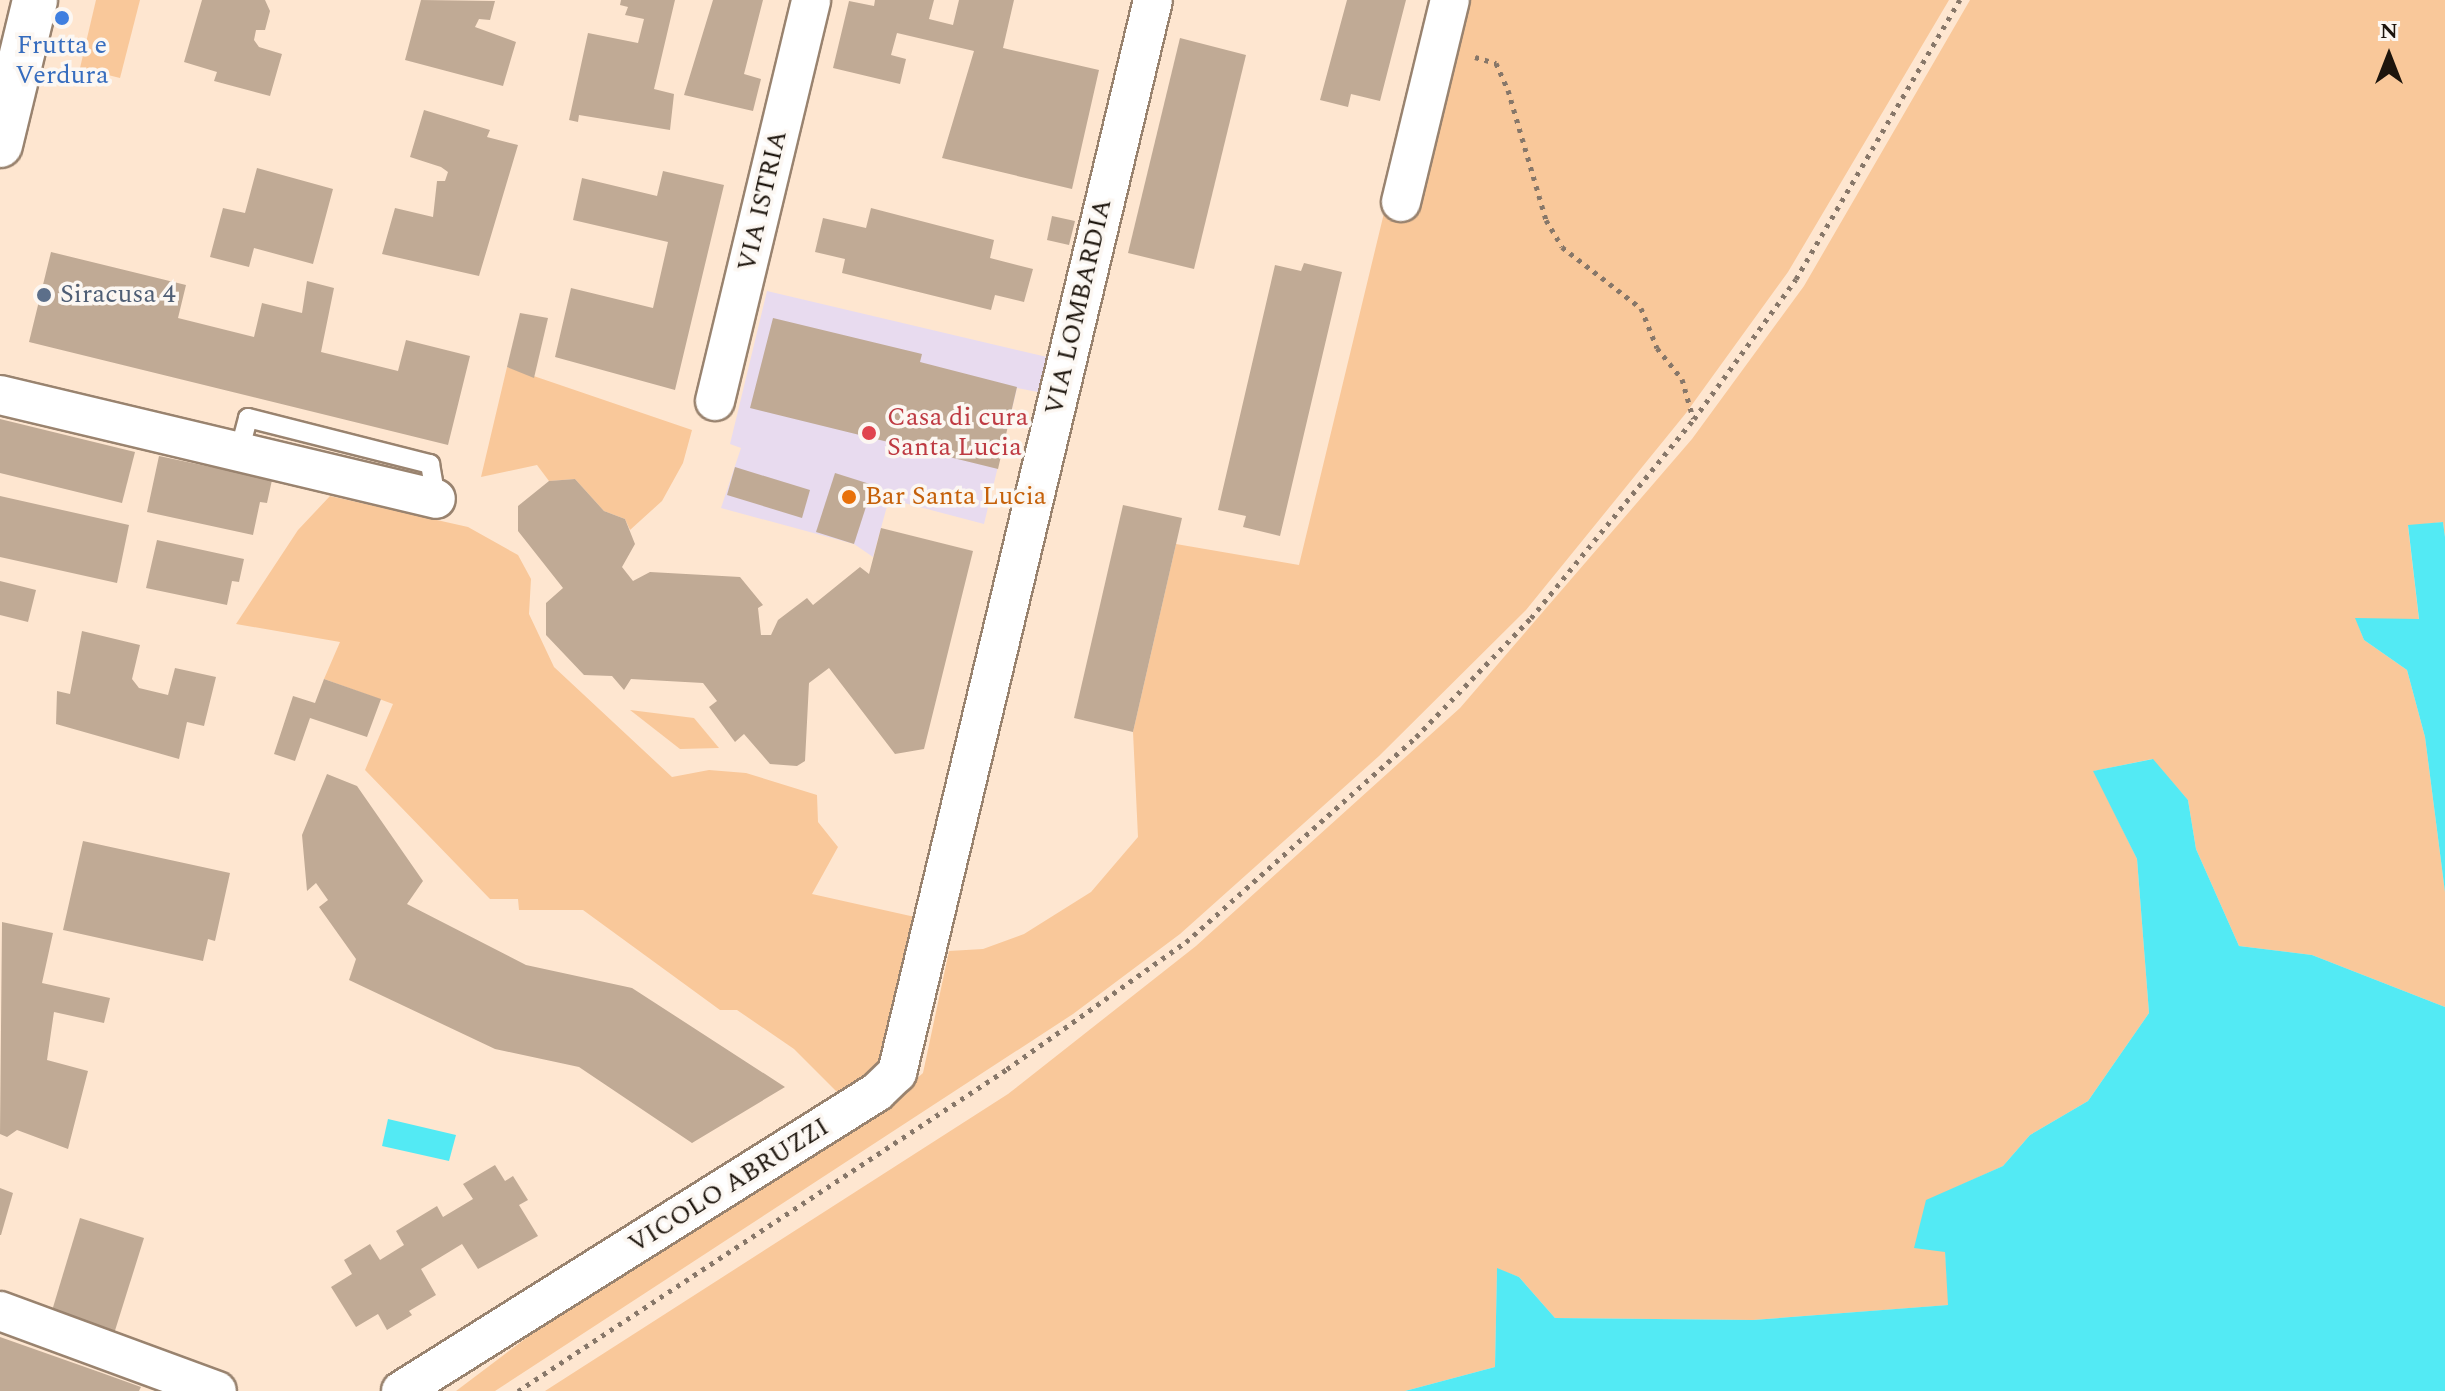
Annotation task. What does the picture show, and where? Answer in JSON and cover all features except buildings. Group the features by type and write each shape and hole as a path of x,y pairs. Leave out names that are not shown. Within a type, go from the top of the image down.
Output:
{"street":[{"path":"0,145 35,0"},
{"name":"VIA ISTRIA","path":"715,401 811,0"},
{"name":"VIA LOMBARDIA","path":"940,894 1153,0"},
{"path":"1401,202 1446,17"},
{"path":"0,395 436,499"},
{"name":"VICOLO ABRUZZI","path":"401,1391 877,1092 897,1073 940,894"},
{"path":"0,1311 217,1391"}],"path":[{"path":"518,1391 1007,1069 1186,942 1437,715 1531,618 1694,419 1796,279 1960,0"},
{"path":"1446,17 1461,50 1496,63 1546,220 1562,247 1641,308 1657,348 1682,379 1694,419"}],"shaded area":[{"path":"96,0 140,0 120,78 80,68"},
{"path":"1462,0 1949,0 1788,272 1686,413 1526,610 1379,756 1180,934 1073,1014 495,1391 456,1391 616,1270 892,1100 923,1073 949,951 983,949 1024,934 1091,892 1138,837 1133,732 1176,544 1299,565 1384,213 1404,215"},
{"path":"1970,0 2445,0 2445,537 2443,522 2408,526 2419,620 2356,619 2364,640 2407,670 2425,737 2445,892 2445,1007 2312,955 2239,946 2196,849 2188,800 2152,759 2094,771 2137,859 2149,1013 2088,1101 2030,1135 2003,1166 1926,1201 1945,1251 1949,1305 1753,1320 1555,1318 1519,1277 1497,1269 1495,1367 1405,1391 545,1391 1008,1094 1196,946 1460,708 1692,439 1804,286"},
{"name":"Casa di cura Santa Lucia","path":"767,291 1047,357 1038,392 1017,388 984,524 889,499 873,557 854,544 721,508 741,448 730,444"},
{"path":"507,367 692,430 683,463 662,501 630,530 625,519 604,511 575,479 549,481 537,465 481,477"},
{"path":"330,496 468,527 518,555 531,579 529,614 554,667 672,777 709,770 746,773 817,795 818,822 838,847 812,894 915,917 877,1072 842,1097 794,1049 737,1010 720,1010 583,910 519,910 518,899 490,899 365,770 393,704 324,679 340,642 236,624 298,530"},
{"path":"630,710 694,718 719,748 680,749"}],"water":[{"path":"2443,522 2445,892 2425,737 2407,670 2364,640 2355,618 2419,619 2408,525"},
{"path":"2153,759 2188,800 2196,849 2239,946 2312,955 2445,1007 2445,1391 1405,1391 1495,1367 1497,1268 1519,1277 1555,1318 1753,1320 1948,1305 1945,1252 1914,1248 1926,1200 2003,1166 2030,1135 2088,1101 2149,1013 2137,859 2093,771"},
{"path":"388,1119 456,1135 449,1161 382,1146"}],"place":[{"name":"Frutta e Verdura","path":"62,18"},
{"name":"Siracusa 4","path":"44,295"},
{"name":"Casa di cura Santa Lucia","path":"869,433"},
{"name":"Bar Santa Lucia","path":"849,497"}]}
